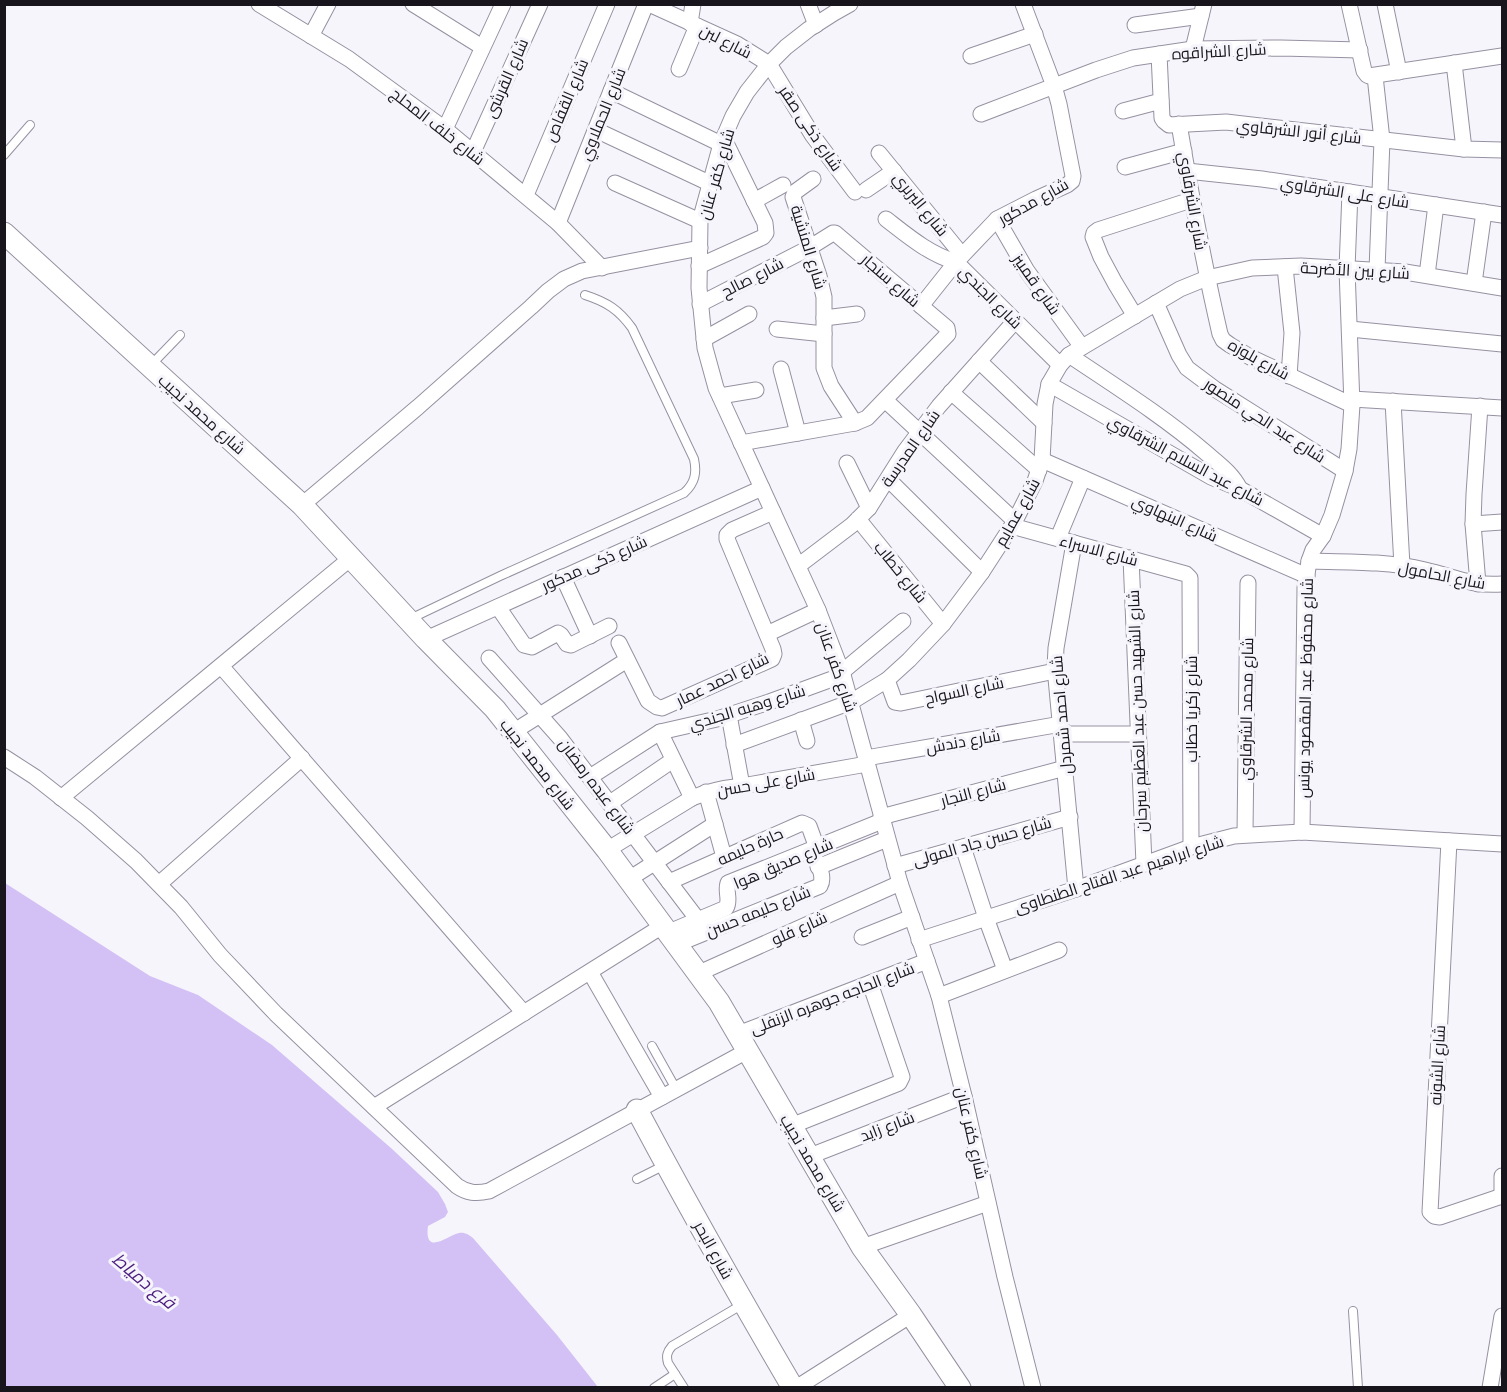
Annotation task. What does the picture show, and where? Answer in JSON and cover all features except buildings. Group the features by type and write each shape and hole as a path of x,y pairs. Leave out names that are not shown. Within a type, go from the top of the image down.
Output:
{"street":[{"path":"311,36 328,4"},
{"path":"412,4 482,47"},
{"path":"445,129 503,4"},
{"name":"شارع القرشى","path":"472,152 540,4"},
{"name":"شارع القفاص","path":"526,195 606,4"},
{"name":"شارع لبن","path":"648,4 737,44 768,63"},
{"name":"شارع الحملاوي","path":"558,223 648,4"},
{"path":"679,69 693,24 693,4"},
{"path":"808,4 816,25"},
{"name":"شارع كفر عنان","path":"850,4 816,25 768,63 747,92 722,142 700,221 700,304 705,348 720,396 818,610 843,673 900,883 939,996 1033,1388"},
{"name":"شارع مدكور","path":"921,306 959,259 997,219 1072,181 1073,176 1054,86 1023,4"},
{"path":"1349,4 1360,51 1371,75 1382,140 1377,270"},
{"path":"1385,4 1400,72"},
{"name":"شارع خلف المحلج","path":"268,7 349,58 445,129 558,223 602,268"},
{"path":"1135,26 1202,10 1193,49"},
{"path":"971,56 1035,34"},
{"name":"شارع الشراقوه","path":"981,114 1132,58 1193,49 1281,48 1360,51"},
{"path":"1159,54 1162,118 1169,125 1179,124"},
{"path":"1371,75 1503,56"},
{"name":"شارع ذكى صقر","path":"768,63 813,136 861,191 894,171"},
{"path":"1454,63 1464,149"},
{"path":"611,91 722,142 754,201 765,223 766,233 763,237 699,266"},
{"path":"1124,111 1161,101"},
{"name":"شارع أنور الشرقاوي","path":"1179,124 1226,122 1464,149 1503,150"},
{"name":"شارع الشرقاوي","path":"1179,124 1207,278"},
{"path":"596,130 709,183"},
{"path":"1125,167 1184,151"},
{"name":"شارع البربري","path":"879,153 959,259"},
{"name":"شارع على الشرقاوي","path":"1187,171 1262,179 1503,215"},
{"name":"شارع المنشية","path":"813,179 793,195 824,297 824,368 831,386 855,423"},
{"path":"615,183 700,221"},
{"path":"754,201 783,185"},
{"name":"شارع محفوظ عبد المقصود يونس","path":"1302,832 1304,615 1308,569 1313,550 1323,536 1339,493 1349,449 1352,402 1347,269 1350,192"},
{"path":"1135,316 1101,257 1093,237 1094,233 1191,200"},
{"path":"1426,275 1436,205"},
{"path":"1474,283 1484,212"},
{"name":"شارع الجندي","path":"886,219 919,245 943,258 959,259 1015,321 1070,356"},
{"name":"شارع قمبيز","path":"997,219 1027,271 1070,356"},
{"name":"شارع محمد نجيب","path":"4,232 302,506 495,709 607,850 719,1002 862,1247 960,1388"},
{"name":"شارع صالح","path":"700,304 835,233"},
{"name":"شارع سنجار","path":"835,233 947,328 948,334 885,400"},
{"path":"302,506 564,279 582,271 700,248"},
{"name":"شارع بين الأضرحة","path":"1207,278 1252,268 1301,266 1426,275 1503,288"},
{"path":"1285,267 1292,333 1289,376"},
{"name":"شارع عمايم","path":"734,745 851,702 887,680 909,660 944,624 1013,524 1041,465 1045,404 1049,384 1070,356 1180,289 1207,278"},
{"name":"شارع بلوزه","path":"1207,278 1223,340 1250,357 1289,376 1352,402"},
{"name":"شارع عبد الحي منصور","path":"1156,303 1187,368 1215,389 1345,471"},
{"path":"704,339 749,314"},
{"path":"824,318 857,314"},
{"name":"شارع المدرسة","path":"798,566 863,514 888,480 905,450 951,392 1015,321"},
{"path":"777,329 824,334"},
{"path":"1350,329 1503,344"},
{"path":"1070,356 1190,440 1228,472 1236,480 1240,489"},
{"path":"979,361 1044,423"},
{"path":"781,369 798,433"},
{"name":"شارع عبد السلام الشرقاوي","path":"1049,384 1211,477 1240,489 1323,536"},
{"path":"720,396 756,390"},
{"name":"شارع البنهاوي","path":"951,392 1041,465 1083,478 1308,569"},
{"path":"741,443 855,423 867,418 885,400 920,431 1013,524"},
{"path":"1352,402 1393,401 1503,408"},
{"path":"1393,401 1402,566"},
{"path":"1478,584 1473,524 1480,406"},
{"name":"شارع خطاب","path":"847,463 863,514 944,624"},
{"path":"1058,538 1083,478"},
{"path":"888,480 982,572"},
{"name":"شارع ذكى مدكور","path":"426,639 762,488"},
{"name":"شارع احمد عمار","path":"619,644 648,701 652,705 663,708 772,659 774,651 727,535 732,530 773,512"},
{"path":"1473,524 1503,522"},
{"name":"شارع الاسراء","path":"1013,524 1186,574"},
{"name":"شارع احمد شمردل","path":"1074,543 1056,648 1056,671 1076,889"},
{"path":"61,798 351,558"},
{"name":"شارع الشهيد حسن عبد العظيم سرحان","path":"1131,558 1144,864"},
{"name":"شارع الحامول","path":"1308,569 1379,563 1425,570 1466,582 1488,585 1503,584"},
{"name":"شارع زكريا خطاب","path":"1186,574 1190,578 1191,847"},
{"path":"563,577 590,636"},
{"name":"شارع محمد الشرقاوي","path":"1245,834 1248,583"},
{"path":"498,607 526,646 532,647 557,633 570,645 609,626"},
{"path":"767,634 818,610"},
{"name":"شارع وهبه الجندي","path":"590,777 660,732 717,719 769,702 843,673 903,621"},
{"name":"شارع عبده رمضان","path":"489,658 561,738 698,920"},
{"path":"513,732 627,660"},
{"path":"221,666 524,1013"},
{"name":"شارع السواح","path":"887,680 893,699 901,703 1056,671"},
{"path":"729,715 742,786"},
{"path":"801,720 807,741"},
{"name":"شارع دندش","path":"866,761 1062,729 1138,734"},
{"path":"660,732 692,798"},
{"path":"4,757 35,777 112,839 159,884 220,955 276,1014 374,1107 590,972 670,934"},
{"path":"159,884 302,758"},
{"path":"610,803 674,760"},
{"name":"شارع على حسن","path":"607,850 692,798 706,792 866,761"},
{"name":"شارع النجار","path":"882,819 1065,768"},
{"path":"706,792 724,857"},
{"name":"شارع حسن جاد المولى","path":"895,866 1070,817"},
{"name":"شارع صديق هوا","path":"670,934 726,908 728,883 882,819"},
{"name":"حارة حليمه","path":"669,882 802,823 809,826 814,849"},
{"path":"629,879 715,824"},
{"name":"شارع ابراهيم عبد الفتاح الطنطاوى","path":"919,940 1076,889 1191,847 1245,834 1302,832 1503,844"},
{"name":"شارع حليمه حسن","path":"818,867 887,839"},
{"name":"شارع الشونه","path":"1449,841 1430,1212 1440,1217 1502,1197"},
{"path":"963,847 1005,970"},
{"name":"شارع حليمه حسن","path":"670,934 820,886 823,876 818,867 814,849"},
{"name":"شارع فلو","path":"699,973 900,883"},
{"path":"862,937 912,917"},
{"path":"939,996 1059,950"},
{"name":"شارع الحاجه جوهره الزنفلى","path":"374,1107 457,1186 476,1194 489,1191 676,1089 742,1042 870,983 927,961"},
{"path":"590,972 662,1097"},
{"path":"791,1126 899,1083 902,1077 870,983"},
{"name":"شارع زايد","path":"810,1156 964,1096"},
{"name":"شارع البحر","path":"637,1110 744,1304 795,1388"},
{"path":"1502,1197 1503,1176"},
{"path":"862,1247 988,1203"},
{"path":"795,1388 911,1315"},
{"path":"1490,1388 1503,1316"}],"lane":[{"path":"4,154 30,125"},
{"path":"409,620 684,493 691,487 695,478 694,459 632,328 612,307 585,295"},
{"path":"150,367 180,335"},
{"path":"652,1046 676,1089"},
{"path":"637,1179 666,1165"},
{"path":"684,1388 667,1359 669,1350 672,1346 744,1304"},
{"path":"1353,1311 1358,1388"},
{"path":"654,1388 675,1374"}],"water":[{"name":"فرع دمياط","path":"5,883 150,976 198,995 272,1045 438,1192 448,1212 445,1217 428,1226 430,1240 438,1242 461,1233 473,1238 557,1335 598,1387 5,1387"}]}
